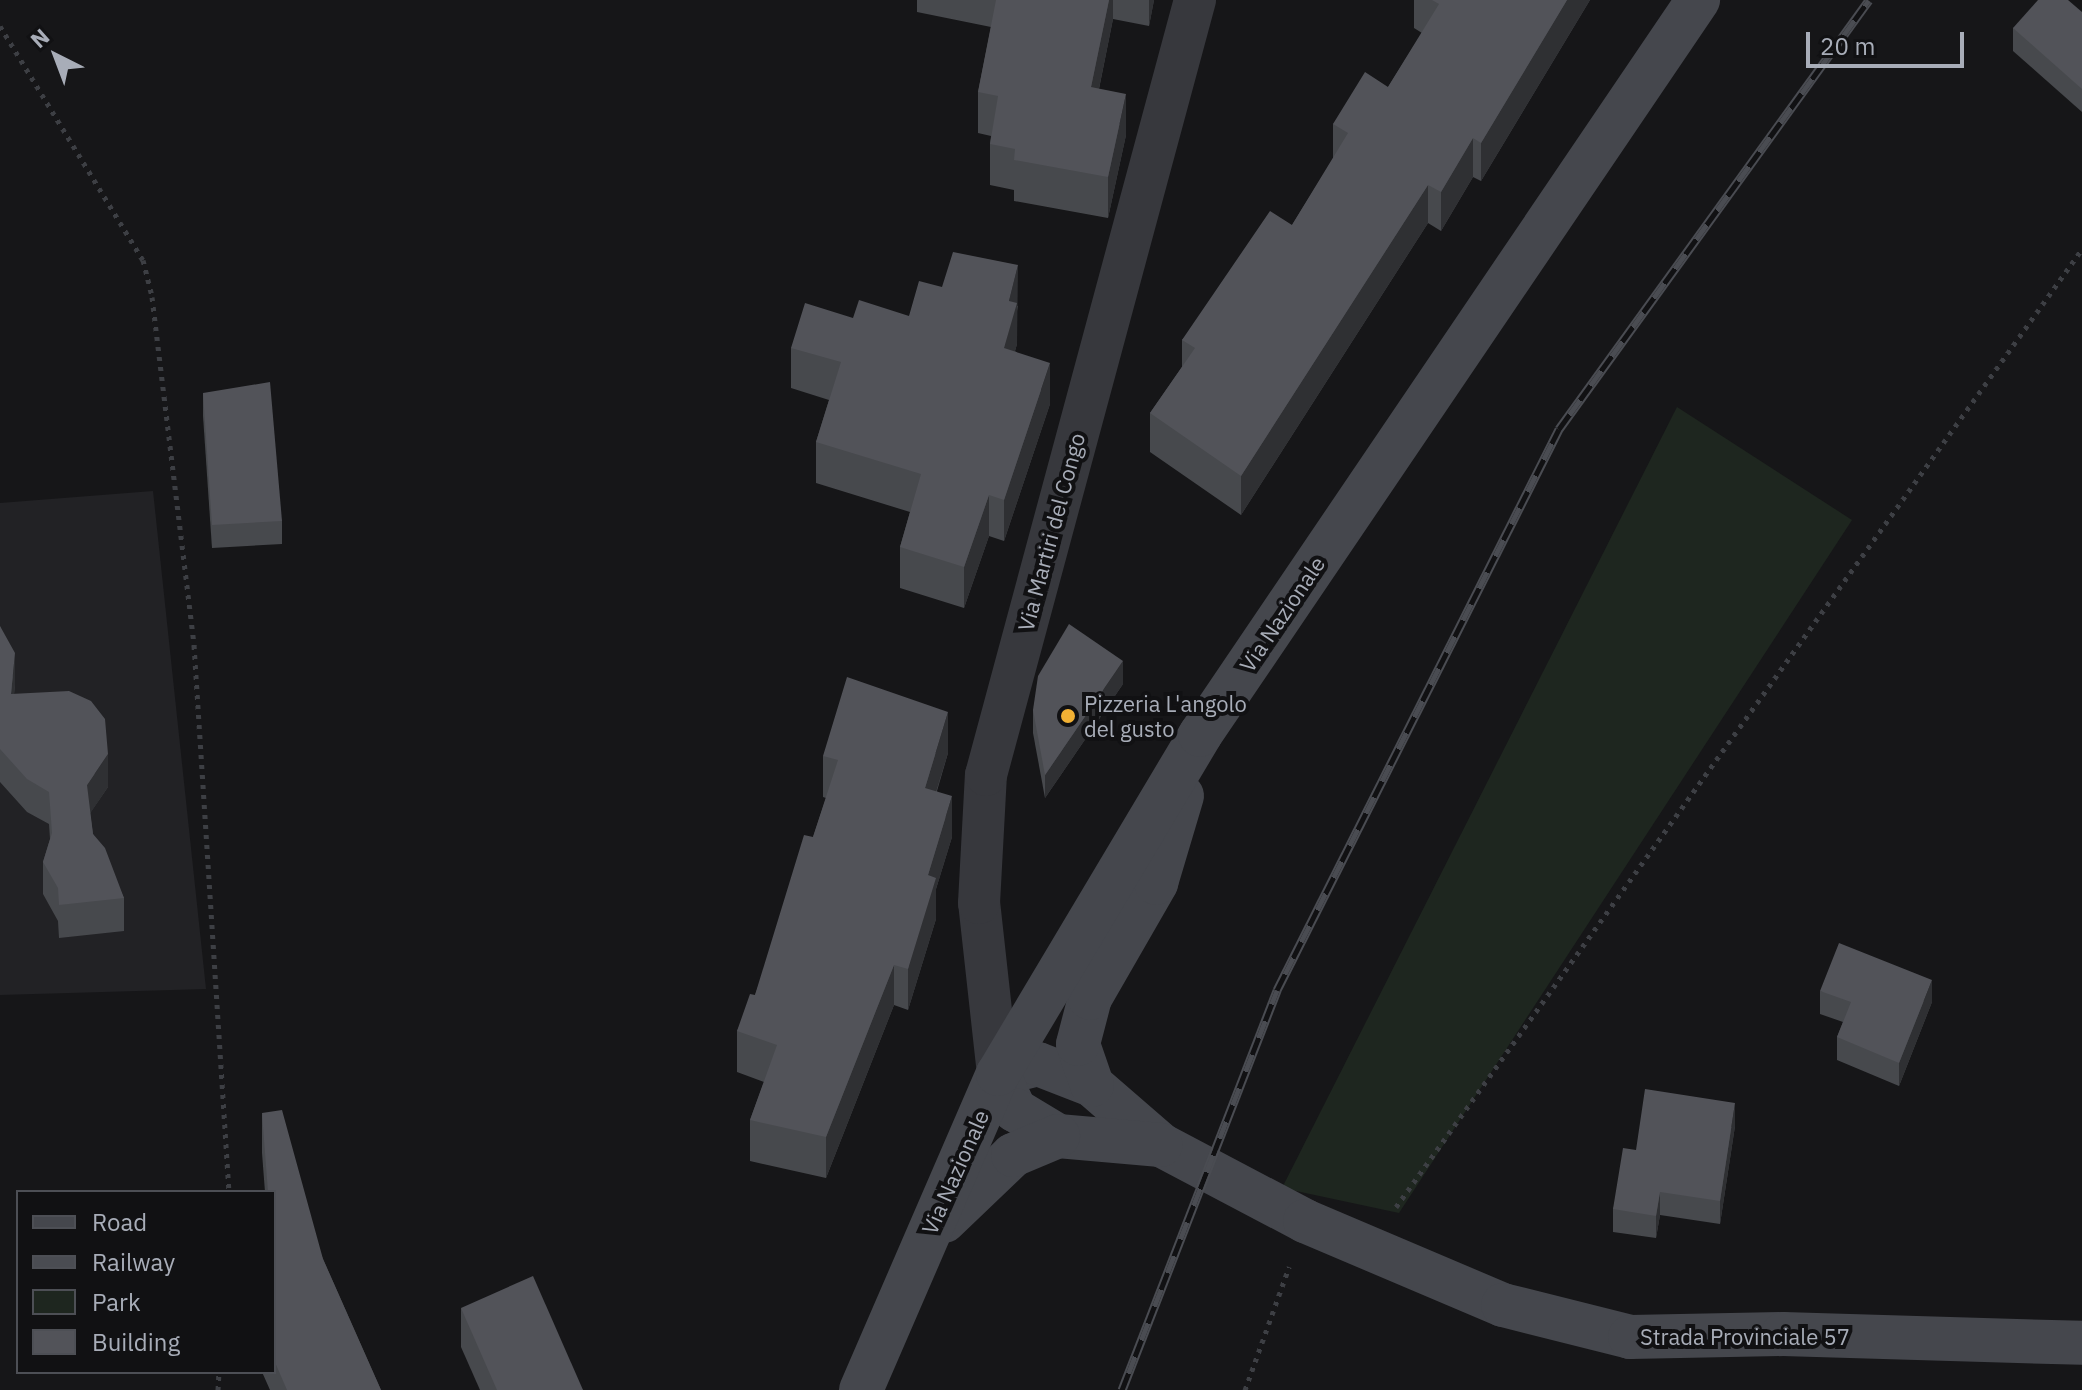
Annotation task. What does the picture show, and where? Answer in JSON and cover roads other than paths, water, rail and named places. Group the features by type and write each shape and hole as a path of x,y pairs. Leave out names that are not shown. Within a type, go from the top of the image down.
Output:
{"main road":[{"name":"Via Nazionale","path":"861,1390 998,1074 1200,735 1698,0"},
{"path":"1092,1085 1078,1044 1090,998 1156,883 1200,735"},
{"name":"Strada Provinciale 57","path":"1161,1145 1058,1136 1015,1110 998,1074 1038,1064 1092,1085 1161,1145 1305,1221 1503,1305 1630,1337 1783,1334 2082,1343"},
{"path":"923,1243 1013,1155 1058,1136"}],"street":[{"name":"Via Martiri del Congo","path":"998,1074 979,903 986,775 1195,0"}],"railway":[{"path":"1122,1390 1277,990 1559,429 1869,0"}],"place":[{"name":"Pizzeria L'angolo del gusto","path":"1068,716"}]}
